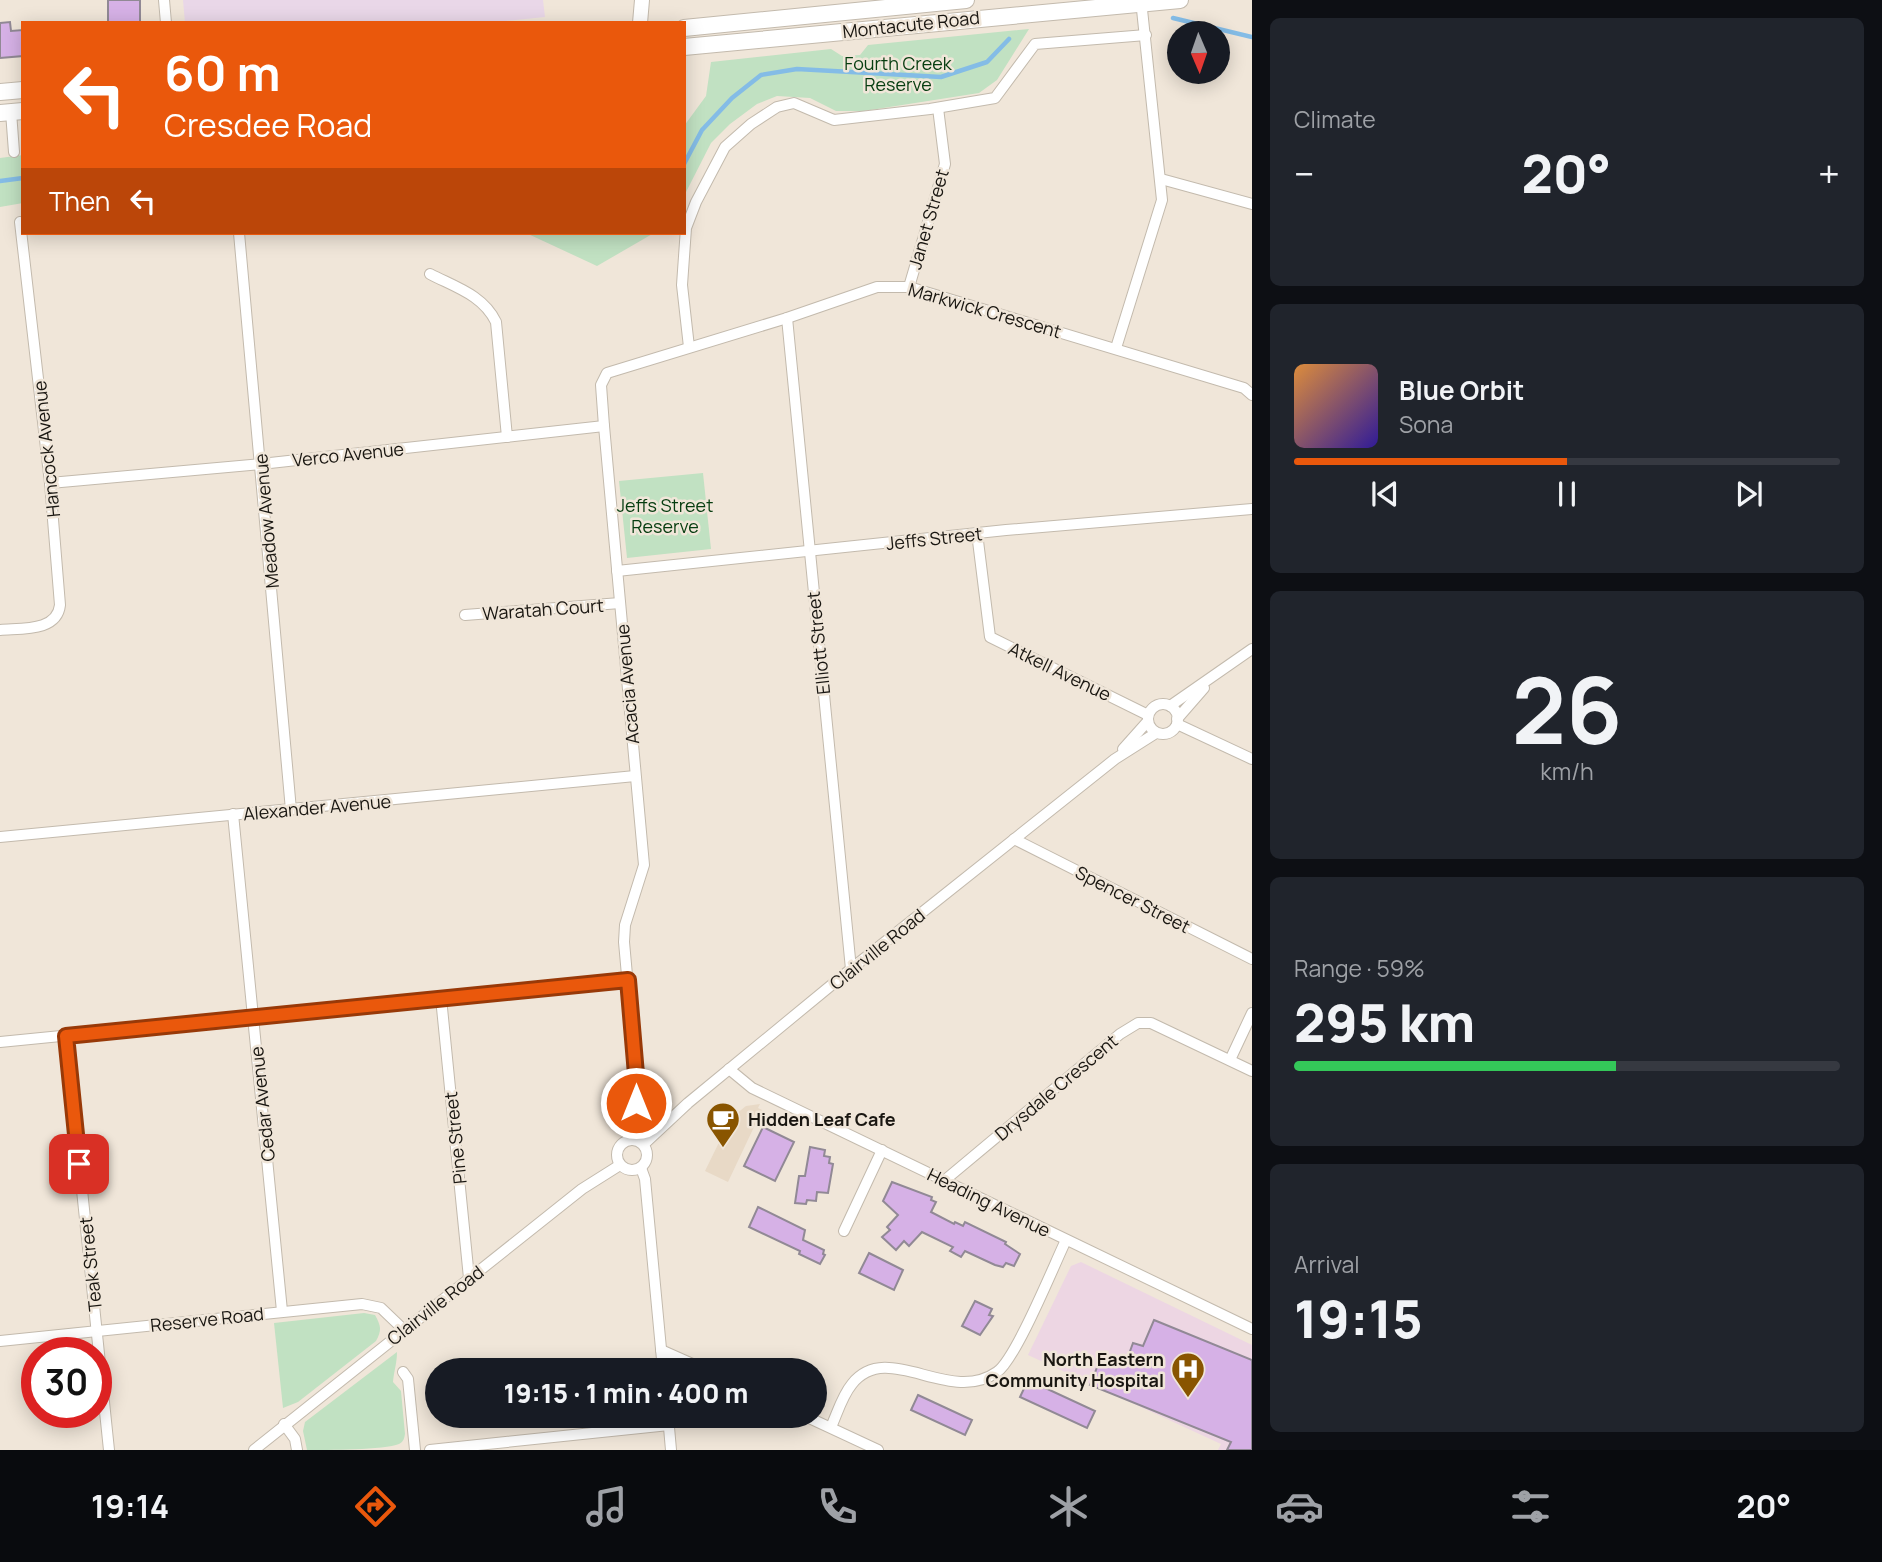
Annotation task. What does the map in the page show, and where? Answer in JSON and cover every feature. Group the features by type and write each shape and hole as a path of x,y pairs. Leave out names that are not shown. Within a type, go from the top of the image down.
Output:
{"main road":[{"name":"Montacute Road","path":"686,28 966,0"},
{"name":"Montacute Road","path":"686,47 1059,5 1180,0"},
{"path":"0,94 21,90"},
{"path":"0,94 11,112"}],"street":[{"path":"164,0 166,21"},
{"path":"640,21 642,0"},
{"path":"1116,348 1161,200 1142,2"},
{"path":"686,228 696,202 725,147 751,124 778,107 794,103 834,120 995,99 1035,44 1146,35"},
{"name":"Janet Street","path":"909,287 945,164 938,108"},
{"path":"11,112 14,152"},
{"path":"1161,179 1252,204"},
{"name":"Hancock Avenue","path":"20,222 21,231"},
{"name":"Hancock Avenue","path":"0,630 48,624 59,612 50,483 21,235"},
{"name":"Meadow Avenue","path":"239,235 291,810"},
{"path":"686,235 682,285 689,347"},
{"path":"429,274 480,299 496,322 507,437"},
{"name":"Markwick Crescent","path":"601,385 607,373 787,318 877,287 909,287 1244,388 1252,395"},
{"name":"Elliott Street","path":"787,318 851,969"},
{"name":"Acacia Avenue","path":"601,385 644,865 625,925 636,1103 640,1110 667,1122"},
{"name":"Verco Avenue","path":"50,483 261,464 604,426"},
{"name":"Jeffs Street","path":"617,571 978,533 1252,509"},
{"name":"Atkell Avenue","path":"978,533 990,637 1148,718"},
{"name":"Waratah Court","path":"465,615 620,603"},
{"path":"1215,676 1171,732 1156,733 1148,718 1155,707 1170,706 1252,649"},
{"path":"1170,706 1177,722 1252,759"},
{"name":"Clairville Road","path":"1115,759 1148,718"},
{"name":"Clairville Road","path":"644,1144 729,1069 851,969 1115,759 1156,733"},
{"name":"Alexander Avenue","path":"0,837 635,776"},
{"name":"Cedar Avenue","path":"233,814 282,1311"},
{"name":"Spencer Street","path":"1014,839 1252,958"},
{"path":"0,1042 628,980"},
{"name":"Pine Street","path":"441,998 469,1278"},
{"path":"1230,1060 1252,1013"},
{"name":"Drysdale Crescent","path":"945,1180 1129,1027 1151,1023 1252,1071"},
{"name":"Teak Street","path":"66,1036 109,1450"},
{"name":"Heading Avenue","path":"729,1069 752,1088 1252,1329"},
{"path":"629,1139 644,1144 648,1152 647,1161 641,1168 630,1170 620,1165 617,1155 620,1145 629,1139"},
{"path":"844,1231 882,1150"},
{"name":"Clairville Road","path":"254,1450 582,1189 620,1165"},
{"path":"641,1168 645,1179 662,1358"},
{"path":"831,1427 852,1384 875,1369 897,1368 963,1384 980,1382 1000,1371 1012,1353 1066,1240"},
{"name":"Reserve Road","path":"0,1341 371,1304 386,1311 404,1330"},
{"path":"662,1350 680,1358"},
{"path":"403,1372 408,1379 415,1450"},
{"path":"284,1424 295,1439 297,1450"},
{"path":"827,1425 878,1450"},
{"path":"430,1450 484,1448 620,1428"},
{"path":"669,1428 671,1450"}],"shaded area":[{"path":"183,0 543,0 545,17 506,21 185,21"},
{"path":"760,1104 758,1108 762,1110 728,1182 705,1171 731,1118 746,1106"},
{"name":"North Eastern Community Hospital","path":"1081,1262 1252,1345 1252,1450 1218,1450 1221,1444 1028,1355 1071,1266"}],"green space":[{"name":"Fourth Creek Reserve","path":"1029,29 997,80 979,93 864,111 836,111 810,98 777,96 757,104 730,124 711,143 686,192 686,123 706,96 711,62 831,49 842,56 860,55 868,45"},
{"path":"21,155 21,203 0,207 0,158"},
{"path":"530,235 651,235 597,266"},
{"name":"Jeffs Street Reserve","path":"703,473 711,549 627,558 619,481"},
{"path":"364,1313 375,1315 379,1322 380,1331 376,1341 298,1402 283,1408 274,1323"},
{"path":"397,1352 393,1382 401,1391 405,1434 402,1442 381,1447 307,1450 303,1431 305,1422"}],"building":[{"path":"108,0 140,0 140,21 108,21"},
{"path":"10,22 11,31 21,30 21,56 0,58 0,23"},
{"path":"763,1127 794,1142 775,1181 744,1166"},
{"path":"810,1147 825,1150 824,1156 830,1157 829,1163 833,1164 828,1193 817,1192 816,1201 795,1203 799,1176 805,1176"},
{"path":"892,1182 932,1197 931,1200 936,1202 931,1212 954,1224 955,1222 963,1226 965,1222 1006,1242 1005,1244 1020,1254 1014,1266 1006,1263 1003,1267 995,1265 965,1251 961,1257 950,1251 953,1247 922,1232 909,1246 904,1241 896,1250 882,1237 890,1230 887,1227 898,1215 883,1201"},
{"path":"758,1207 805,1230 803,1240 824,1250 825,1255 820,1264 799,1254 800,1251 749,1227"},
{"path":"869,1253 903,1270 894,1290 859,1273"},
{"path":"975,1301 992,1309 989,1315 993,1316 980,1335 962,1326"},
{"path":"1154,1320 1252,1360 1252,1450 1227,1450 1231,1442 1090,1385 1102,1355 1125,1365 1133,1343 1143,1346"},
{"path":"1028,1380 1095,1411 1087,1428 1020,1397"},
{"path":"918,1395 972,1420 965,1435 911,1410"}],"waterway":[{"path":"1173,18 1252,37"},
{"path":"686,160 702,130 732,98 761,75 797,69 941,77 987,62 1009,39"},
{"path":"0,181 21,178"}],"place":[{"name":"Hidden Leaf Cafe","path":"723,1149"},
{"name":"North Eastern Community Hospital","path":"1188,1399"}],"route":[{"path":"79,1164 66,1036 628,980 637,1086 636,1103"}]}
